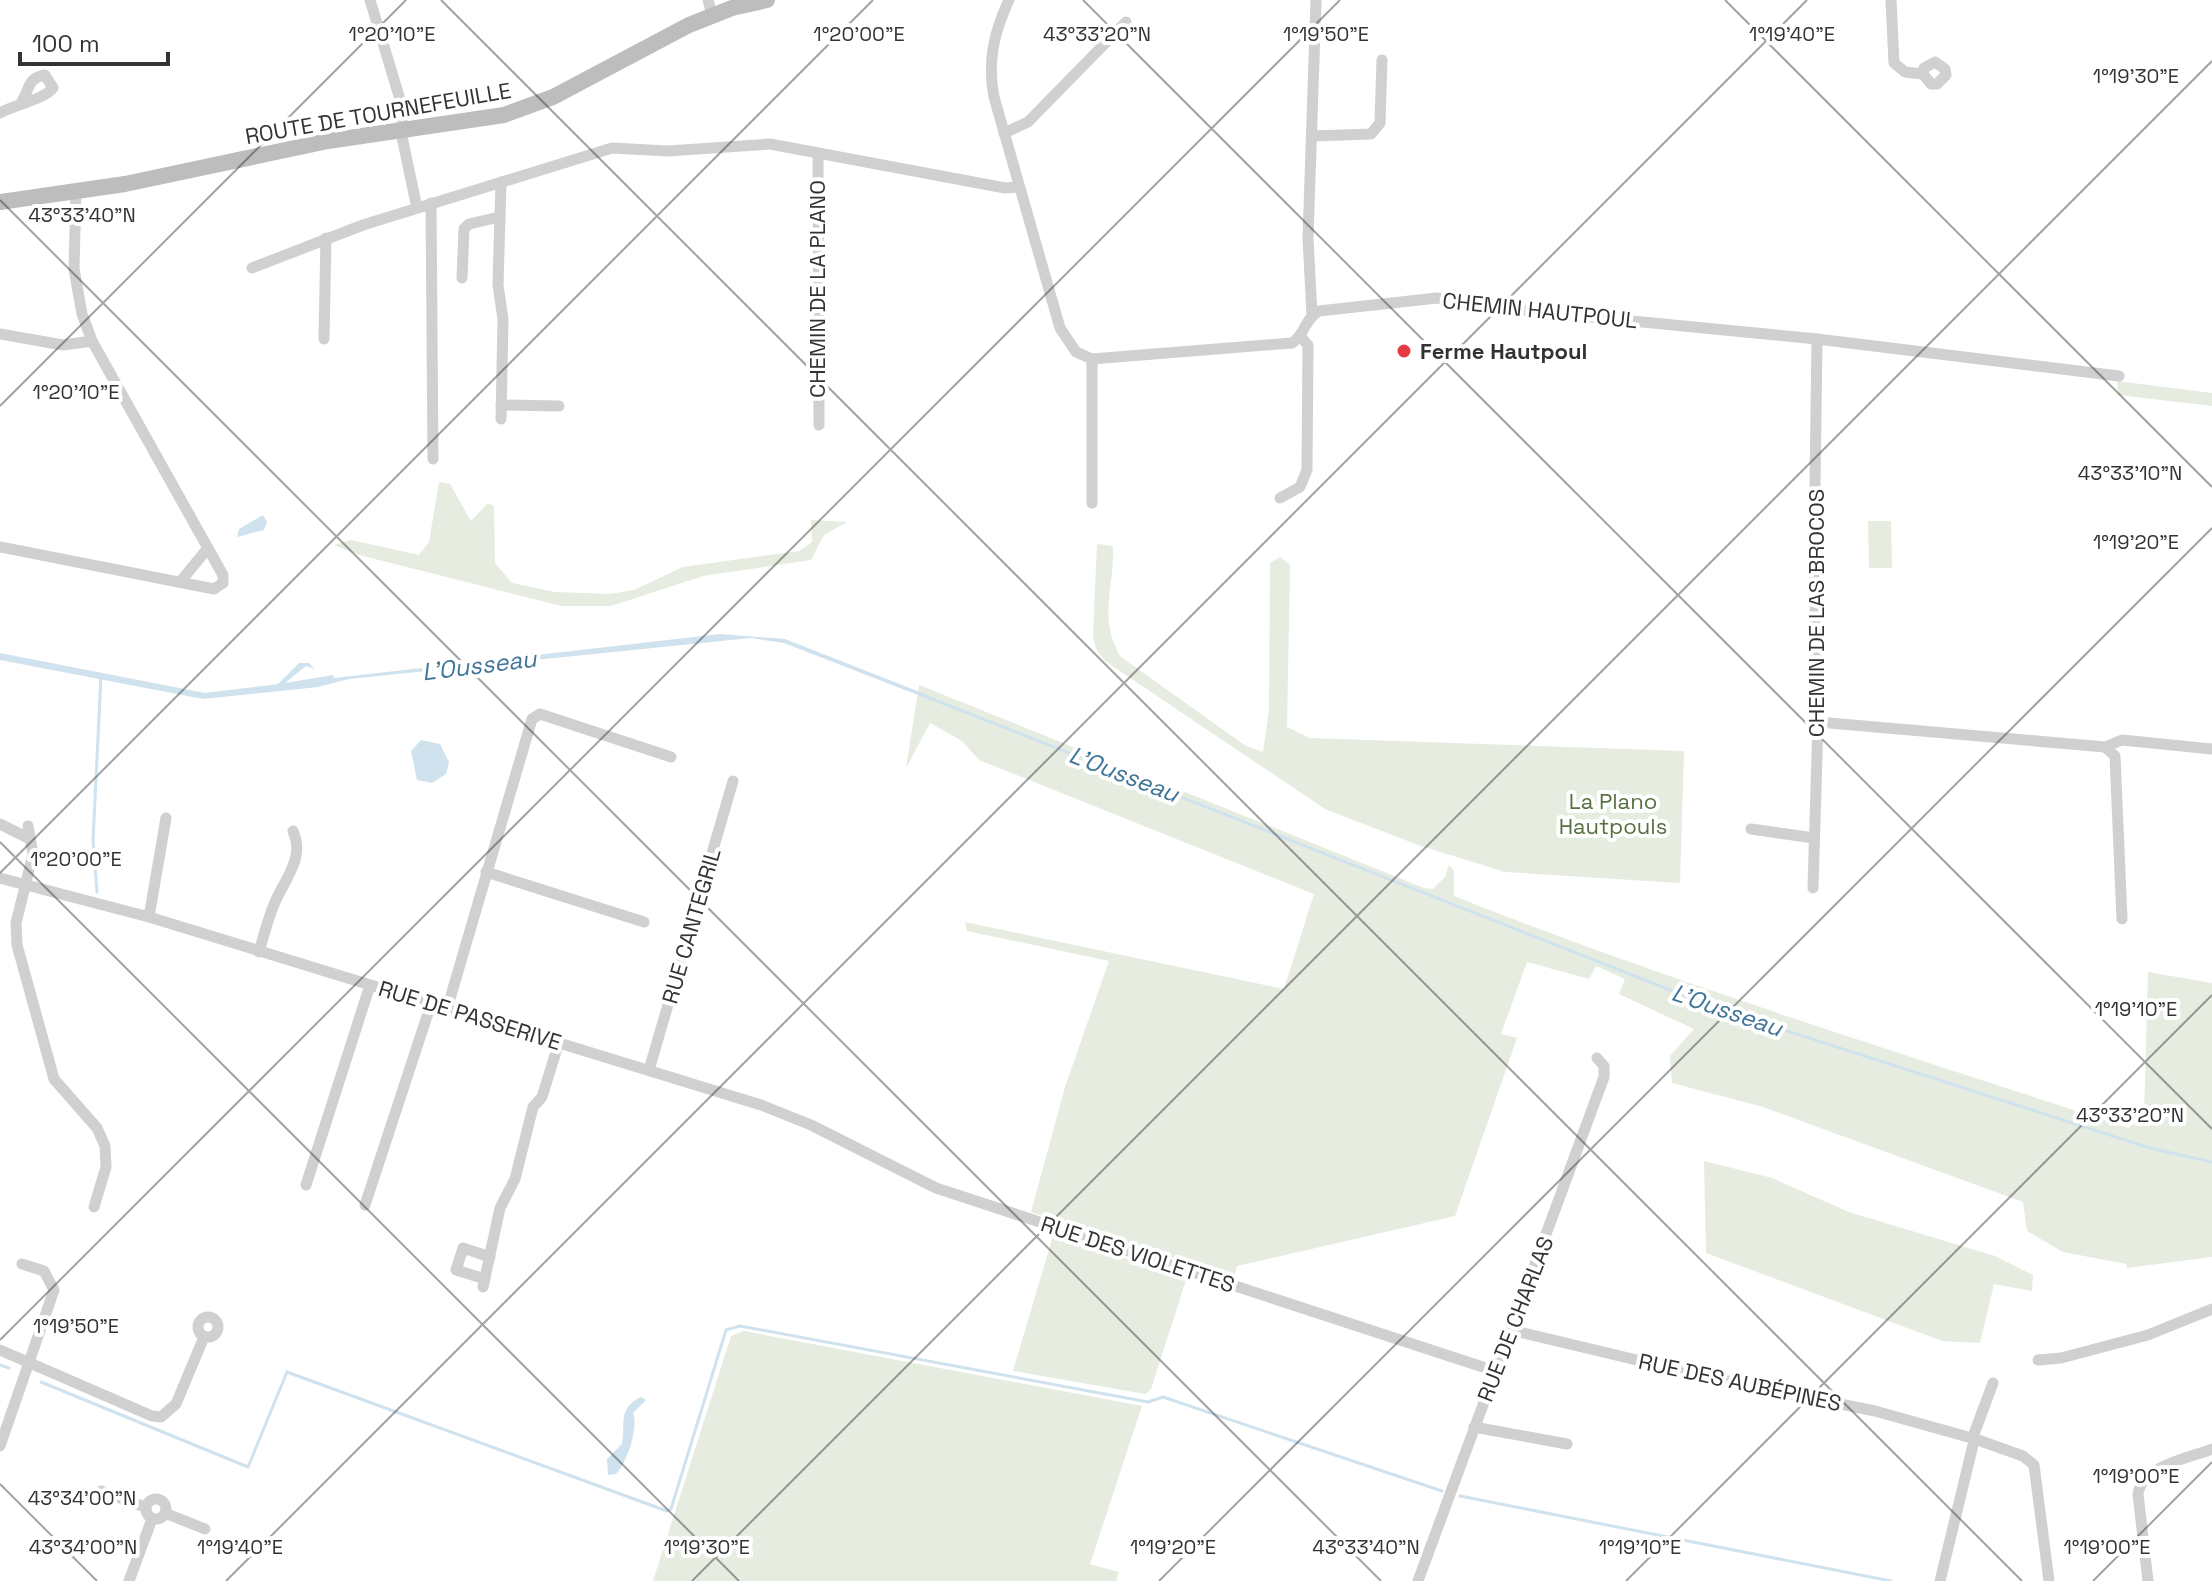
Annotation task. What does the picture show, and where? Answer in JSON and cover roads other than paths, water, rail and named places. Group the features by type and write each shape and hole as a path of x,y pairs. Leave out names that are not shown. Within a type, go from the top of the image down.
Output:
{"street":[{"path":"370,0 402,106 403,130 417,208"},
{"name":"ROUTE DE TOURNEFEUILLE","path":"0,202 166,176 302,146 483,119 530,107 710,8 767,0"},
{"path":"1009,0 990,62 994,97 1060,328 1076,352 1092,359 1273,346 1292,343 1301,337 1312,315 1308,238 1316,0"},
{"path":"1891,0 1892,58 1901,70 1923,74"},
{"path":"1004,133 1028,122 1126,22"},
{"path":"1312,136 1371,134 1380,123 1382,60"},
{"path":"0,113 22,101"},
{"path":"252,268 326,238 431,203 620,147 668,151 770,144 1005,188 1019,187"},
{"name":"CHEMIN DE LA PLANO","path":"818,153 819,425"},
{"path":"501,182 498,285 503,334 501,419"},
{"path":"0,547 214,589 222,586 223,575 92,341 82,314 74,269 76,191"},
{"path":"431,203 433,459"},
{"path":"462,278 464,229 469,224 499,217"},
{"path":"324,339 326,238"},
{"name":"CHEMIN HAUTPOUL","path":"1312,315 1346,306 1437,298 1509,309 1817,339 2119,376"},
{"path":"0,334 63,345 92,341"},
{"path":"1280,498 1300,487 1307,470 1308,345 1301,337"},
{"name":"CHEMIN DE LAS BROCOS","path":"1813,888 1818,722 1814,561 1817,339"},
{"path":"1092,359 1092,503"},
{"path":"501,405 559,406"},
{"path":"180,582 208,548"},
{"path":"447,1009 532,719 540,714 671,757"},
{"path":"1818,722 2105,747 2122,740 2212,749"},
{"path":"2105,747 2115,756 2122,919"},
{"name":"RUE CANTEGRIL","path":"649,1070 733,781"},
{"path":"149,917 166,818"},
{"path":"0,824 30,839"},
{"path":"28,826 33,854 15,939 52,1074 97,1128 105,1146 106,1167 94,1207"},
{"path":"1751,829 1814,838"},
{"path":"259,952 274,904 294,864 298,849 293,831"},
{"path":"486,872 644,922"},
{"name":"RUE DE PASSERIVE","path":"0,878 149,917 791,1116"},
{"path":"306,1185 370,985"},
{"path":"365,1205 431,1004"},
{"path":"490,1257 463,1248 456,1270 484,1283 490,1257 500,1208 515,1179 533,1107 542,1097 559,1042"},
{"name":"RUE DE CHARLAS","path":"1418,1581 1604,1077 1604,1066 1597,1058"},
{"name":"RUE DES VIOLETTES","path":"791,1116 936,1188 1495,1371"},
{"path":"0,1446 54,1287 44,1271 22,1264"},
{"path":"2038,1360 2061,1358 2148,1335 2212,1309"},
{"name":"RUE DES AUBÉPINES","path":"1511,1330 1708,1377 1875,1411 2023,1456 2034,1465 2049,1581"},
{"path":"0,1350 152,1416 161,1417 176,1404 204,1337"},
{"path":"1940,1581 1973,1439 1993,1383"},
{"path":"1474,1427 1567,1444"},
{"path":"2146,1577 2138,1494 2140,1483 2151,1473 2212,1449"},
{"path":"101,1491 145,1507 152,1519"},
{"path":"145,1507 152,1499 160,1499 165,1504 165,1513 159,1519 152,1519"},
{"path":"165,1513 205,1529"},
{"path":"129,1581 152,1519"}],"water":[{"path":"263,515 267,522 264,530 237,537 239,529"},
{"path":"720,634 785,639 925,694 923,697 784,643 751,638 349,679 318,687 203,699 0,660 0,653 205,693 278,684 299,663 309,663 315,669 306,666 285,683 333,675 334,678"},
{"path":"421,740 440,744 449,762 446,774 432,783 417,780 411,751"},
{"path":"641,1397 646,1400 633,1413 633,1436 628,1454 616,1474 608,1475 607,1459 622,1444 625,1411"}],"waterway":[{"path":"97,892 93,840 101,676"},
{"name":"L'Ousseau","path":"922,695 1716,1008 2153,1149 2212,1162"},
{"path":"41,1382 248,1467 287,1372 667,1511 671,1509 726,1330 740,1326 1148,1402 1163,1397 1442,1491"},
{"path":"0,1365 9,1368"},
{"path":"1460,1496 1891,1581"}],"place":[{"name":"Ferme Hautpoul","path":"1404,351"}],"park label":[{"name":"La Plano Hautpouls","path":"1613,814"}]}
